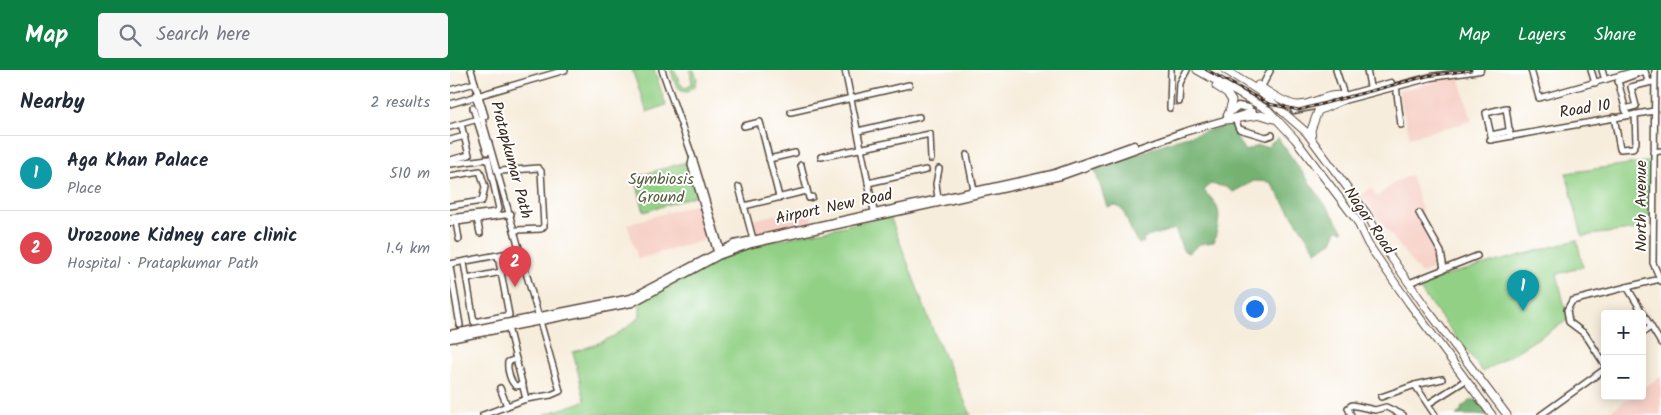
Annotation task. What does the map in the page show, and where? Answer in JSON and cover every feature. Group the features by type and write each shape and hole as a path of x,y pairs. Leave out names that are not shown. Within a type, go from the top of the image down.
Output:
{"highway":[{"name":"Nagar Road","path":"1197,70 1253,100 1268,110 1282,125 1357,221 1385,270 1492,415"},
{"name":"Nagar Road","path":"1224,70 1260,89 1313,140 1367,214 1390,256 1409,283 1507,415"},
{"path":"1234,70 1260,89 1290,104 1312,102 1338,94 1344,99 1318,111 1311,130 1313,140"},
{"path":"1205,75 1229,95 1232,104 1227,117 1235,119 1265,115 1282,125"},
{"path":"1380,262 1387,261 1390,256"},
{"path":"1385,270 1389,264 1395,263"}],"main road":[{"path":"1294,108 1344,99 1444,71 1480,70"},
{"path":"1371,91 1396,86 1444,71"},
{"path":"1227,117 1251,110"},
{"name":"Airport New Road","path":"450,339 631,298 720,253 753,239 1061,176 1227,117"},
{"name":"Airport New Road","path":"720,253 938,198 1065,170 1155,137 1227,117"},
{"name":"Airport New Road","path":"450,334 540,319"}],"street":[{"path":"471,70 478,95"},
{"path":"450,104 565,70"},
{"path":"662,70 720,253"},
{"path":"845,70 875,214"},
{"path":"1170,108 1171,70"},
{"path":"1178,102 1180,83 1187,70"},
{"path":"1336,70 1344,99"},
{"path":"1367,70 1371,91"},
{"path":"1531,70 1539,98 1605,80 1620,73 1639,70"},
{"path":"1591,70 1595,83"},
{"path":"1602,70 1605,80"},
{"name":"North Avenue","path":"1655,70 1652,81 1654,108 1653,263 1660,280"},
{"path":"1260,89 1270,71"},
{"path":"1652,81 1645,71 1618,81 1626,112 1636,106 1631,87 1652,81 1661,77"},
{"path":"450,90 475,84"},
{"path":"791,112 909,85"},
{"path":"1396,86 1401,125"},
{"name":"Pratapkumar Path","path":"478,95 479,118 501,171 524,261"},
{"name":"Pratapkumar Path","path":"478,95 495,156 498,185 517,230 560,391 550,395 526,399"},
{"name":"Road 10","path":"1510,134 1506,108 1486,113 1491,138 1614,117 1626,112 1635,114 1661,104"},
{"path":"473,108 479,118 487,152"},
{"path":"1614,117 1619,147 1628,149 1635,147 1636,143 1635,114"},
{"path":"858,131 919,117"},
{"path":"450,127 479,118"},
{"path":"1235,119 1239,129 1266,137 1272,136"},
{"path":"744,126 760,122 779,198"},
{"path":"450,160 469,155 461,124"},
{"path":"1654,133 1661,132"},
{"path":"821,157 930,134 931,158"},
{"path":"450,140 465,136"},
{"path":"1654,152 1661,151"},
{"path":"769,159 795,153"},
{"path":"967,156 974,190"},
{"path":"450,164 488,159 498,185 498,211 450,218"},
{"path":"800,165 806,191 809,198 812,197"},
{"path":"501,171 538,168 541,171 544,226 541,229 517,230"},
{"path":"938,198 936,184 939,168"},
{"path":"868,183 926,170"},
{"path":"450,176 480,171 485,187 482,201 450,206"},
{"path":"1653,177 1661,175"},
{"path":"485,187 498,185"},
{"path":"739,187 753,239"},
{"path":"744,206 806,191"},
{"path":"1653,211 1661,209"},
{"path":"1419,213 1441,252 1444,269"},
{"path":"459,239 453,222 511,214"},
{"path":"477,219 480,233"},
{"path":"460,325 450,266 461,261 520,251"},
{"path":"464,262 474,322 509,315 498,256"},
{"path":"1409,283 1477,256"},
{"path":"467,279 501,272"},
{"path":"1601,359 1585,334 1569,322 1567,310 1572,301 1660,280"},
{"path":"1627,287 1661,343"},
{"path":"483,415 526,399 508,327"},
{"path":"1646,330 1651,327"},
{"path":"516,359 508,362 508,366 514,385 523,385"},
{"path":"1541,415 1601,373"},
{"path":"1381,397 1416,385 1442,379"},
{"path":"1428,404 1466,380"},
{"path":"1416,385 1435,415"},
{"path":"500,388 507,406"},
{"path":"1351,415 1348,408 1350,405 1373,413 1386,408 1403,415"}],"shaded area":[{"path":"1459,76 1472,121 1410,137 1398,91"},
{"path":"1411,175 1439,265 1421,274 1361,196 1371,188 1377,197 1397,181"},
{"path":"697,204 708,239 638,259 627,224"},
{"path":"809,207 812,221 755,234 752,220"},
{"path":"1661,376 1661,415 1605,415 1626,400 1646,400 1646,386"}],"green space":[{"path":"632,70 654,70 666,105 647,112"},
{"path":"671,70 675,70 680,84 685,87 692,84 690,70 694,70 697,79 695,86 688,91 680,89 674,81"},
{"path":"1233,124 1240,130 1237,139 1245,151 1258,146 1267,147 1278,138 1344,231 1337,230 1332,242 1316,251 1270,182 1254,181 1233,192 1226,187 1210,184 1204,191 1218,208 1219,220 1214,242 1200,244 1188,253 1183,250 1175,229 1143,238 1144,242 1139,244 1123,210 1115,205 1107,207 1095,170 1177,139"},
{"path":"1651,161 1651,216 1638,219 1639,229 1582,236 1566,173"},
{"name":"Symbiosis Ground","path":"686,162 697,195 644,212 635,177"},
{"path":"890,216 936,338 971,415 543,415 585,401 573,352 600,342 625,329 640,316 640,302 727,254 746,247"},
{"path":"1577,240 1583,267 1557,274 1568,320 1483,372 1417,286 1454,273"},
{"path":"1471,400 1479,400 1489,415 1456,415"}],"tunnel":[{"path":"1249,108 1294,106"}],"railway":[{"path":"1207,70 1269,104 1299,110 1427,76 1471,70"}],"place":[{"name":"Urozoone Kidney care clinic","path":"515,287"},
{"name":"Aga Khan Palace","path":"1523,311"}]}
